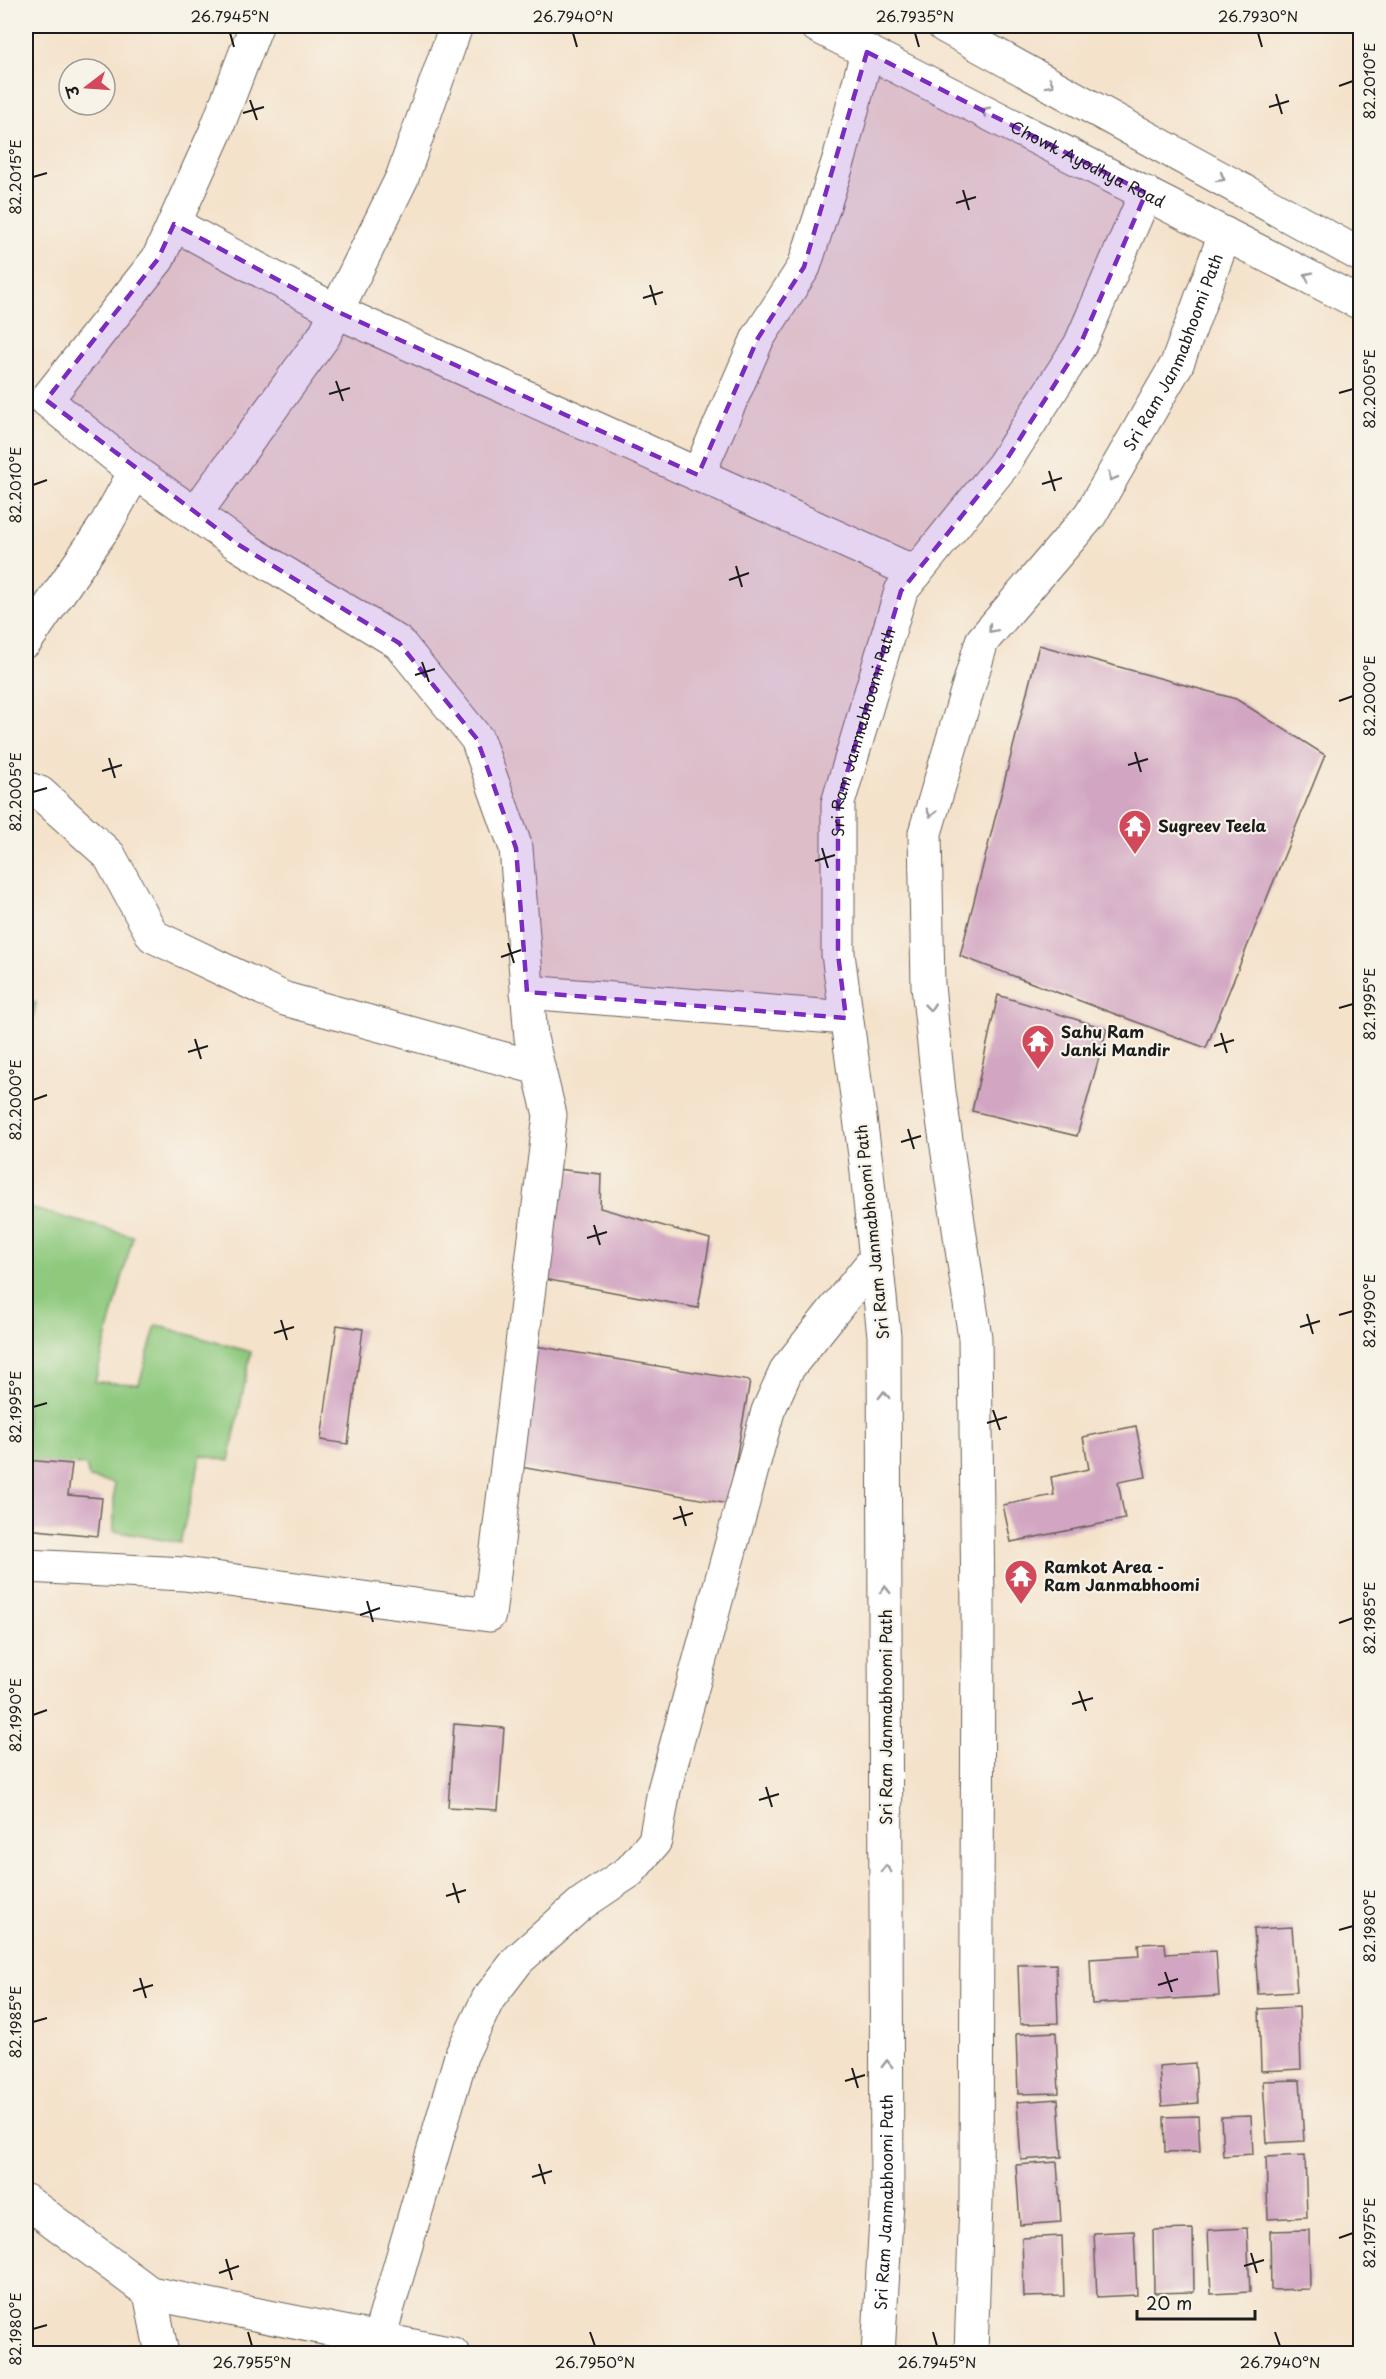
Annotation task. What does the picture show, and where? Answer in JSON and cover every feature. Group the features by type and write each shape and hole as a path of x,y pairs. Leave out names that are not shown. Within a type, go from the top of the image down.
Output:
{"street":[{"path":"26,1566 184,1574 489,1615 550,1115 531,1038 516,848 477,739 399,643 238,545 35,398 158,259 215,133 256,26"},
{"path":"195,514 324,336 402,178 456,26"},
{"name":"Chowk Ayodhya Road","path":"817,26 1360,303"},
{"path":"944,26 1360,255"},
{"path":"698,475 758,338 804,267 840,156 867,51"},
{"name":"Sri Ram Janmabhoomi Path","path":"878,2354 888,2202 884,1348 866,1163 838,954 838,803 902,591 1003,465 1080,345 1146,193"},
{"path":"174,224 336,311 916,573"},
{"name":"Sri Ram Janmabhoomi Path","path":"971,2354 976,2200 978,1610 975,1338 939,1092 928,986 925,833 982,641 1090,514 1177,364 1225,234"},
{"path":"26,641 105,526 135,472"},
{"path":"26,788 40,793 109,855 153,936 285,999 538,1068"},
{"path":"527,992 846,1018"},
{"path":"379,2338 461,2056 488,1999 518,1960 581,1904 630,1871 656,1841 664,1790 768,1411 787,1369 876,1258"},
{"path":"26,2201 150,2293 453,2354"},
{"path":"150,2293 162,2354"}],"highlighted area":[{"path":"867,52 1146,193 1080,345 1003,465 901,591 838,803 838,954 846,1018 527,992 516,848 477,739 399,643 239,545 46,400 158,259 174,224 336,311 698,475 758,338 804,267"}],"green space":[{"path":"26,1000 36,1003 26,1055"},
{"path":"26,1207 133,1236 95,1382 139,1384 156,1325 251,1352 229,1461 201,1455 180,1543 114,1531 114,1483 89,1478 86,1465 26,1463"}],"building":[{"name":"Sugreev Teela","path":"1039,645 1236,699 1325,755 1206,1048 960,956"},
{"name":"Sahu Ram Janki Mandir","path":"998,995 1107,1029 1077,1136 972,1111"},
{"path":"556,1169 601,1174 600,1208 710,1239 698,1308 544,1279"},
{"path":"337,1325 363,1329 348,1444 321,1440"},
{"path":"535,1346 750,1381 728,1504 520,1467"},
{"path":"1136,1426 1146,1477 1118,1482 1125,1519 1011,1542 1003,1505 1054,1495 1051,1477 1089,1469 1083,1437"},
{"path":"26,1460 72,1464 68,1495 102,1498 98,1536 26,1529"},
{"path":"454,1724 504,1728 498,1810 448,1807"},
{"path":"1292,1927 1297,1992 1258,1994 1254,1929"},
{"path":"1165,1943 1166,1954 1216,1951 1219,1996 1092,2004 1090,1959 1139,1956 1138,1944"},
{"path":"1056,1964 1058,2023 1020,2024 1018,1965"},
{"path":"1299,2007 1301,2069 1261,2071 1259,2009"},
{"path":"1056,2032 1059,2093 1018,2094 1016,2034"},
{"path":"1195,2063 1198,2103 1162,2106 1159,2066"},
{"path":"1300,2080 1304,2141 1267,2143 1263,2081"},
{"path":"1058,2099 1062,2157 1021,2160 1017,2102"},
{"path":"1198,2116 1200,2151 1165,2152 1164,2117"},
{"path":"1251,2116 1253,2154 1223,2156 1221,2117"},
{"path":"1305,2155 1307,2217 1268,2219 1266,2157"},
{"path":"1057,2162 1061,2222 1020,2225 1016,2165"},
{"path":"1247,2228 1250,2292 1211,2294 1208,2230"},
{"path":"1193,2229 1194,2292 1154,2293 1153,2230"},
{"path":"1309,2230 1310,2289 1271,2290 1270,2231"},
{"path":"1134,2231 1137,2295 1097,2297 1094,2233"},
{"path":"1062,2236 1064,2296 1024,2297 1022,2238"}],"place":[{"name":"Sugreev Teela","path":"1135,855"},
{"name":"Sahu Ram Janki Mandir","path":"1038,1070"},
{"name":"Ramkot Area - Ram Janmabhoomi","path":"1021,1605"}]}
